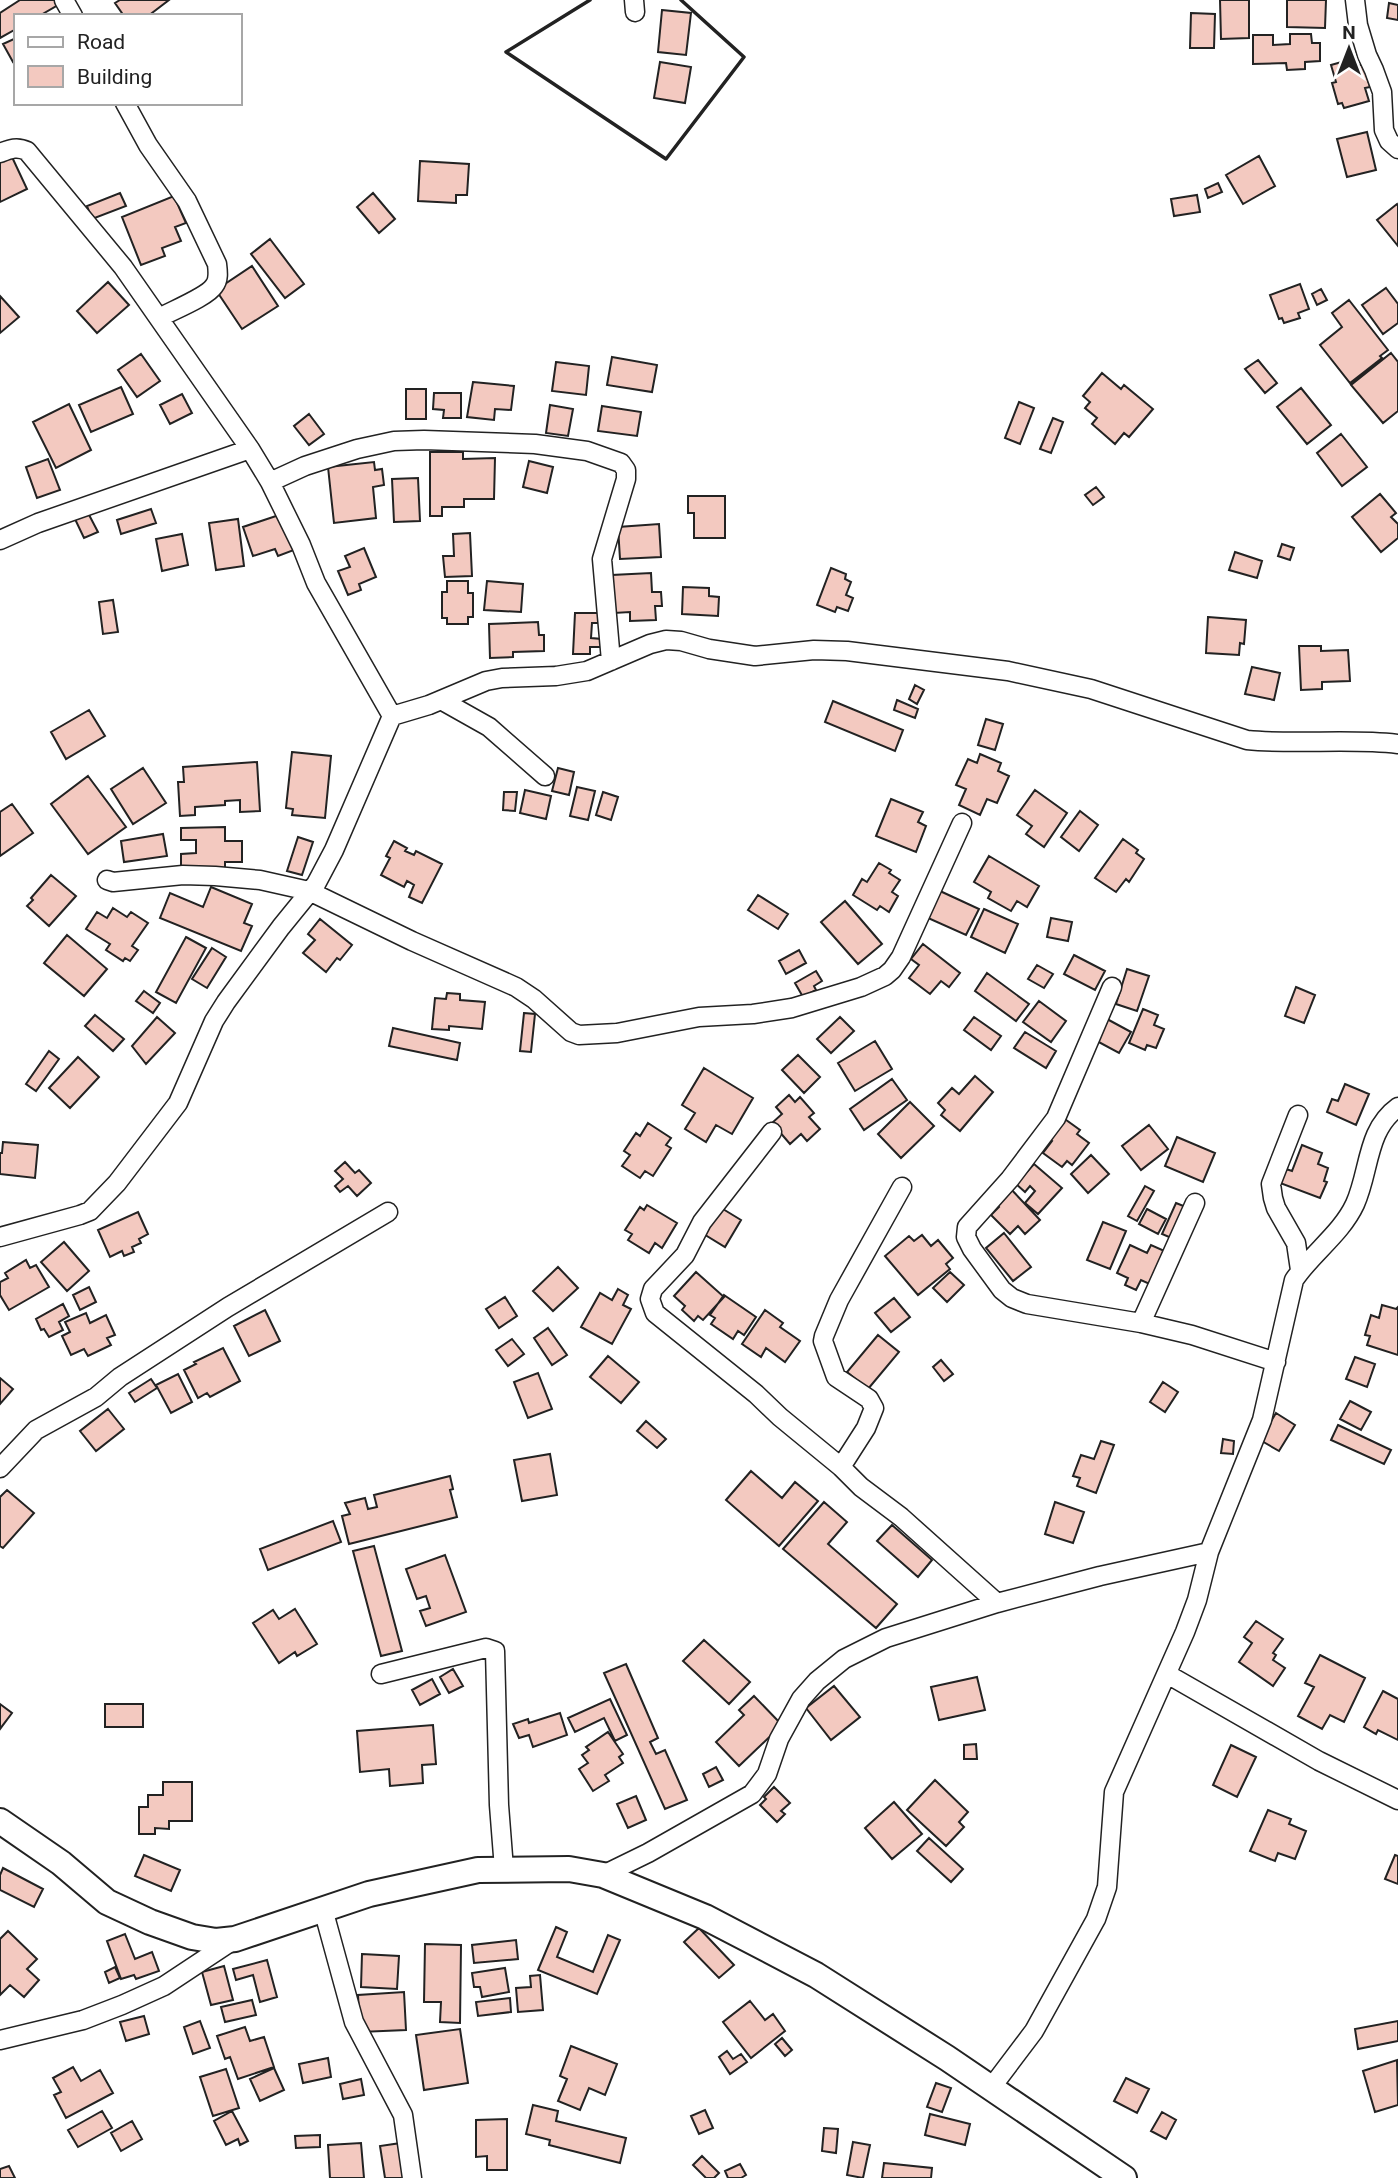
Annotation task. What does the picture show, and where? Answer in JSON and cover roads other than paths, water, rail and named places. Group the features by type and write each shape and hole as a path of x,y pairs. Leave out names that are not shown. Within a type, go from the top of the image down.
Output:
{"street":[{"path":"1355,0 1358,24 1381,92 1384,130 1389,141 1398,149"},
{"path":"126,105 148,145 187,201 217,264 216,285 209,292 159,318"},
{"path":"0,153 11,148 27,151 123,267 159,318 270,482 301,544 316,583 392,716"},
{"path":"270,482 305,466 357,449 394,441 536,444 587,452 621,463 626,470 626,479 602,558 611,661"},
{"path":"0,540 63,514 250,449"},
{"path":"392,716 441,700 486,681 587,671 650,644 666,640 755,656 814,650 847,651 1008,671 1067,683 1247,740 1377,741 1398,744"},
{"path":"441,700 489,727 545,776"},
{"path":"0,1237 90,1211 117,1183 178,1103 214,1021 309,891 334,850 392,716"},
{"path":"107,880 113,882 183,875 215,876 260,880 309,891 412,942 516,987 576,1034 617,1032 699,1017 772,1012 861,987 884,976 901,957 962,823"},
{"path":"1112,987 1056,1118 1010,1179 967,1227 966,1237 1002,1290 1012,1298 1027,1304 1141,1323 1192,1335 1276,1362"},
{"path":"991,2088 1034,2031 1096,1919 1107,1887 1114,1792 1197,1600 1209,1552 1262,1420 1290,1290 1300,1270 1338,1230 1355,1204 1377,1131 1387,1115 1398,1107"},
{"path":"1298,1115 1271,1184 1276,1208 1296,1243 1300,1270"},
{"path":"772,1132 702,1222 685,1255 653,1289 650,1294 654,1313 716,1361 841,1467 861,1488 901,1517 997,1603"},
{"path":"841,1467 866,1428 874,1408 869,1399 836,1377 823,1341 825,1331 902,1187"},
{"path":"1141,1323 1195,1203"},
{"path":"0,1468 36,1430 96,1397 120,1377 228,1307 388,1212"},
{"path":"603,1875 648,1853 752,1794 767,1774 779,1739 801,1699 817,1681 844,1659 886,1638 997,1603 1100,1576 1209,1552"},
{"path":"381,1674 486,1648 495,1651 499,1805 504,1869"},
{"path":"1167,1674 1319,1761 1398,1800"},
{"path":"0,1821 61,1863 107,1902 150,1922 192,1937 216,1941 235,1939 369,1894 478,1870 569,1870 603,1875 705,1917 816,1975 1124,2178"},
{"path":"323,1909 354,2022 403,2115 412,2178"},
{"path":"0,2040 83,2020 164,1986 235,1939"}]}
